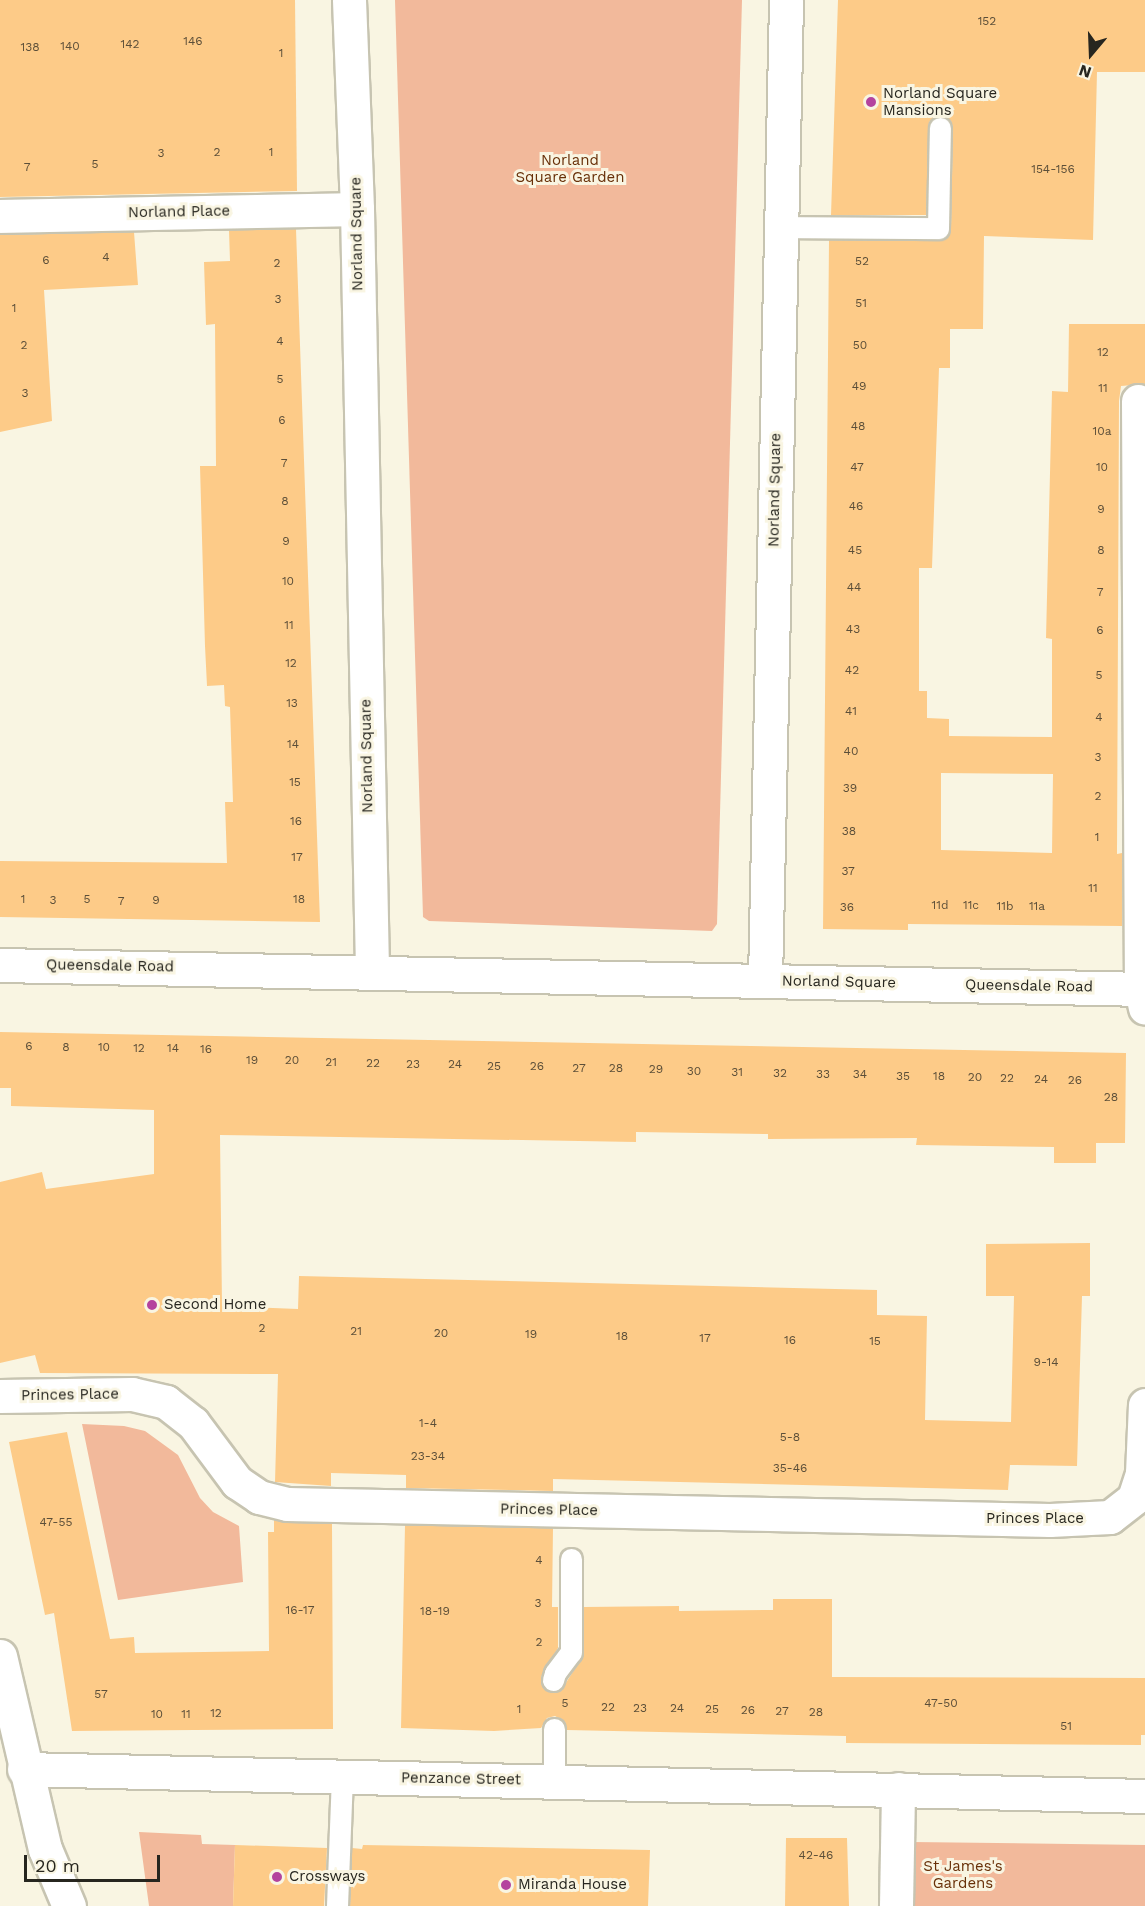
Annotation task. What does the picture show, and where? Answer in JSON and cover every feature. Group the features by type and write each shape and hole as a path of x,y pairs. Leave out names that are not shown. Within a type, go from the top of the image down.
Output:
{"street":[{"name":"Norland Square","path":"349,0 357,209 372,972"},
{"name":"Norland Square","path":"765,980 786,0"},
{"name":"Norland Place","path":"0,216 357,209"},
{"path":"1138,401 1144,995"},
{"name":"Queensdale Road","path":"0,964 220,968"},
{"name":"Norland Square","path":"220,968 914,984"},
{"name":"Queensdale Road","path":"914,984 1144,995"},
{"name":"Princes Place","path":"0,1396 132,1394 166,1402 193,1423 237,1482 258,1497 287,1504 1050,1520 1110,1517 1134,1498 1142,1473 1145,1405"},
{"path":"0,1656 24,1769 45,1849 69,1906"},
{"name":"Penzance Street","path":"24,1769 898,1790"},
{"path":"896,1906 898,1790 1145,1796"}],"lane":[{"path":"780,227 938,228 940,128"},
{"path":"554,1680 555,1673 571,1652 571,1560"},
{"path":"554,1729 554,1781"},
{"path":"337,1906 342,1776"}],"green space":[{"name":"Norland Square Garden","path":"395,0 742,0 717,924 712,931 429,921 423,917"},
{"path":"82,1424 124,1426 145,1431 178,1455 200,1498 213,1512 239,1526 243,1582 118,1600"},
{"path":"139,1832 201,1835 202,1844 235,1845 233,1906 149,1906"},
{"name":"St James's Gardens","path":"912,1842 1145,1845 1145,1906 911,1906"}],"building":[{"path":"0,0 295,0 297,191 0,197"},
{"path":"838,0 1145,0 1145,72 1097,72 1093,240 984,236 983,329 950,329 950,368 939,368 932,568 919,568 919,691 927,691 927,718 949,719 949,736 1052,737 1052,639 1046,638 1052,391 1068,392 1069,324 1145,324 1145,384 1121,386 1119,401 1117,854 1122,853 1122,926 908,924 908,930 823,929 829,240 945,239 951,228 953,128 951,121 941,115 929,122 926,215 831,215","holes":["941,773 1053,774 1052,853 941,850"]},
{"path":"296,229 320,922 0,917 0,861 227,863 225,802 233,802 230,707 225,706 224,685 207,686 205,646 200,466 216,466 215,324 206,325 204,262 230,261 229,230"},
{"path":"134,232 138,285 44,290 52,421 0,432 0,235"},
{"path":"0,1032 1126,1053 1125,1143 1096,1143 1096,1163 1054,1163 1054,1147 916,1145 917,1138 768,1139 768,1134 636,1132 636,1142 220,1135 222,1306 298,1309 299,1276 877,1290 877,1315 927,1316 925,1420 1011,1422 1014,1296 986,1296 986,1244 1090,1243 1090,1296 1082,1296 1077,1466 1010,1465 1008,1490 553,1479 553,1491 406,1488 406,1475 331,1473 331,1486 275,1482 278,1374 40,1373 35,1355 0,1363 0,1182 42,1172 46,1189 154,1174 154,1110 11,1106 11,1088 0,1088"},
{"path":"67,1432 110,1639 134,1637 135,1653 269,1651 268,1532 274,1532 274,1520 332,1524 333,1729 72,1731 54,1613 45,1615 9,1442"},
{"path":"405,1525 553,1528 552,1607 558,1607 558,1648 541,1677 541,1684 549,1692 562,1689 581,1659 584,1607 679,1606 679,1611 773,1610 773,1599 832,1599 832,1677 1145,1678 1145,1735 1141,1735 1141,1745 846,1743 846,1736 567,1730 565,1722 555,1716 547,1718 541,1728 494,1731 401,1728"},
{"path":"786,1838 847,1838 849,1906 785,1906"},
{"name":"Crossways","path":"235,1845 327,1848 324,1906 233,1906"},
{"name":"Miranda House","path":"363,1845 650,1850 648,1906 350,1906 352,1848 362,1849"}],"place":[{"name":"Norland Square Mansions","path":"871,102"},
{"name":"Second Home","path":"152,1305"},
{"name":"Crossways","path":"277,1877"},
{"name":"Miranda House","path":"506,1885"}]}
